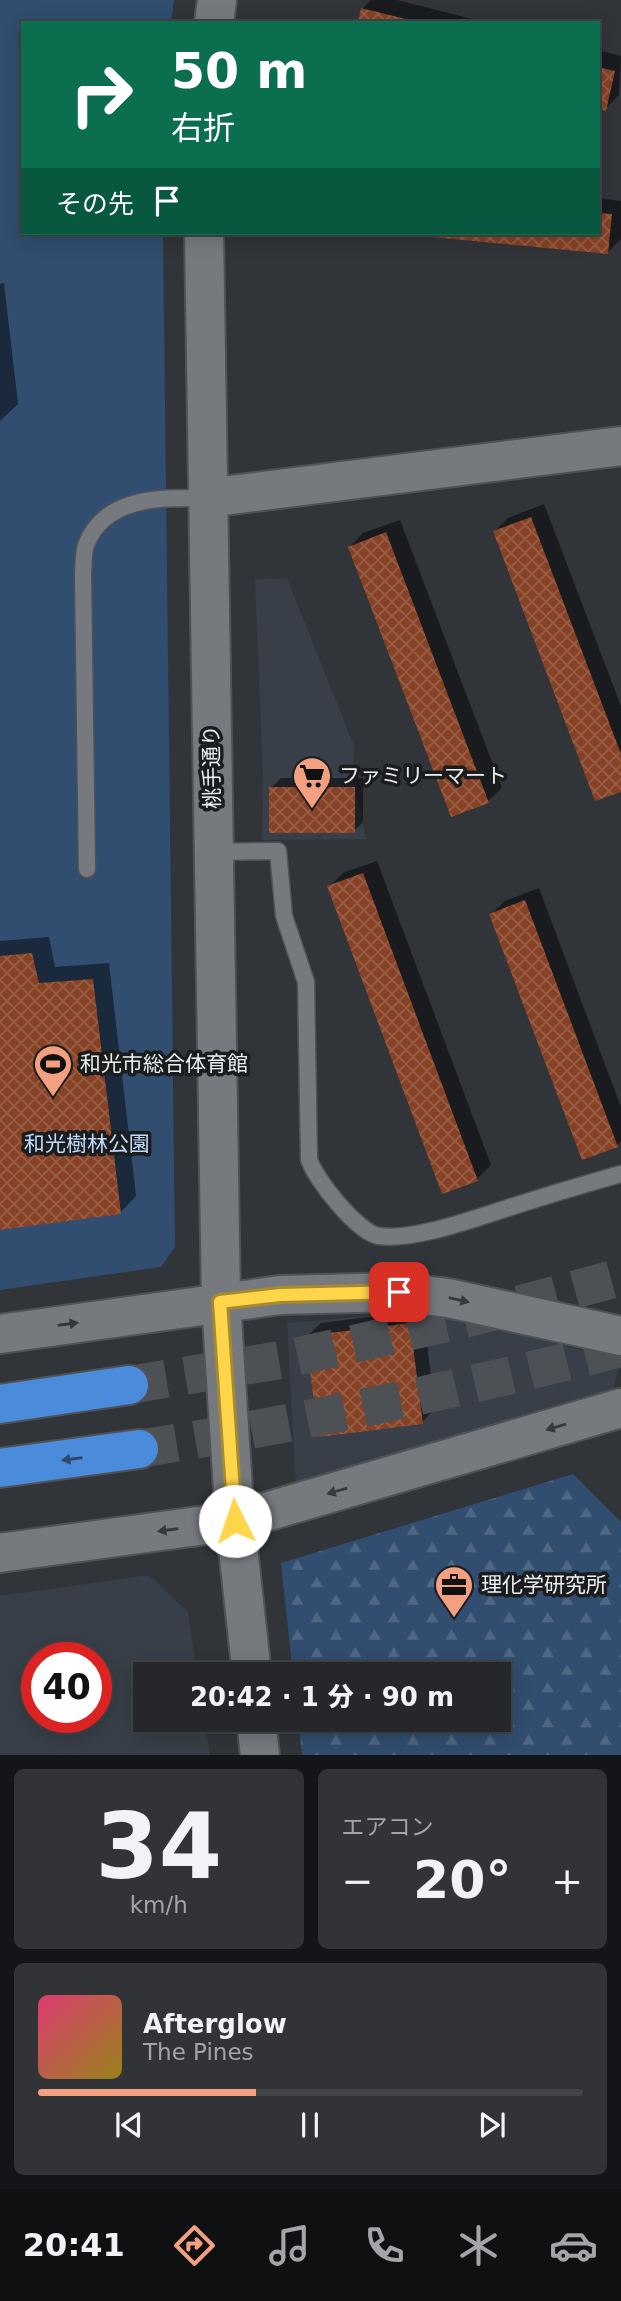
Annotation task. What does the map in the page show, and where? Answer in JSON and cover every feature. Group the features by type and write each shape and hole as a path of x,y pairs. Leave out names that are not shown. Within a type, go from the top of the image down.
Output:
{"highway":[{"path":"0,1404 129,1385"},
{"path":"0,1468 139,1449"}],"street":[{"path":"214,21 217,0"},
{"name":"桃手通り","path":"204,235 220,1302 235,1521 251,1662"},
{"path":"207,498 621,446"},
{"path":"0,1334 280,1295 399,1292 448,1298 621,1336"},
{"path":"0,1553 235,1521 621,1408"},
{"path":"257,1732 260,1755"}],"lane":[{"path":"87,869 83,573 86,545 100,524 125,504 153,499 207,498"},
{"path":"214,852 278,851 284,916 306,982 310,1159 320,1183 364,1228 380,1236 456,1224 621,1174"}],"shaded area":[{"path":"287,578 354,746 353,779 366,839 262,840 263,780 255,579"},
{"path":"431,1311 621,1361 610,1399 296,1490 287,1323"},
{"path":"149,1575 188,1612 195,1662 133,1662 133,1732 206,1732 210,1755 0,1755 0,1596"}],"green space":[{"name":"和光樹林公園","path":"0,0 174,0 171,21 21,21 21,235 163,235 175,1247 161,1267 0,1290"},
{"name":"理化学研究所","path":"573,1474 621,1522 621,1755 302,1755 299,1732 511,1732 511,1662 292,1662 281,1563"}],"building":[{"path":"361,8 414,21 358,21"},
{"path":"600,67 615,71 606,111 600,110"},
{"path":"600,213 612,214 608,254 411,235 600,235"},
{"path":"531,517 621,754 621,792 595,801 493,531"},
{"path":"386,532 489,803 451,817 348,547"},
{"name":"ファミリーマート","path":"269,787 355,787 355,833 269,833"},
{"path":"363,873 478,1181 442,1194 327,886"},
{"path":"525,900 618,1147 582,1160 489,914"},
{"name":"和光市総合体育館","path":"32,953 39,983 93,979 121,1214 0,1230 0,956"},
{"path":"410,1323 423,1424 319,1437 305,1336"}],"tunnel":[{"path":"129,1385 286,1359 469,1318 621,1277"},
{"path":"139,1449 381,1404 621,1348"}],"place":[{"name":"ファミリーマート","path":"312,810"},
{"name":"和光市総合体育館","path":"53,1098"},
{"name":"理化学研究所","path":"454,1619"}],"route":[{"path":"235,1521 220,1302 280,1295 399,1292"}]}
